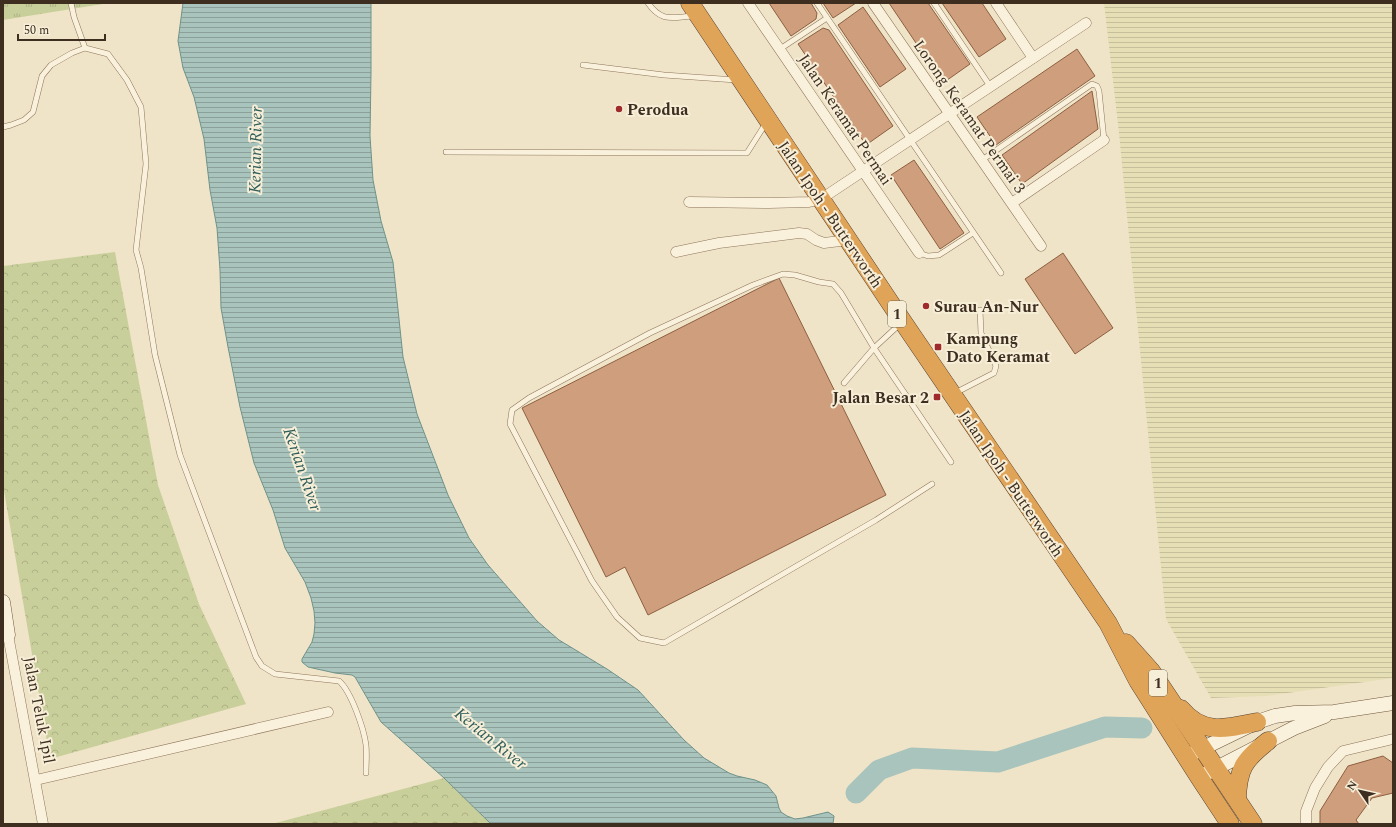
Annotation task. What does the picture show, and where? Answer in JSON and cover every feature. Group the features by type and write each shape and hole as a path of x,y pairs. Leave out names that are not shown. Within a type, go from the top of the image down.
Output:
{"highway":[{"name":"Jalan Ipoh - Butterworth","path":"694,10 903,322 1108,623 1138,681 1185,757 1230,824"},
{"name":"Jalan Ipoh - Butterworth","path":"1108,623 1150,671 1253,824"},
{"path":"1150,671 1185,714 1200,724 1217,729 1257,722"},
{"path":"1237,799 1240,771 1246,760 1268,740"}],"street":[{"name":"Jalan Keramat Permai","path":"748,3 919,253"},
{"name":"Lorong Keramat Permai 3","path":"873,3 1041,246"},
{"path":"996,3 1033,58"},
{"path":"689,202 769,203 809,202 820,199 1086,23"},
{"path":"1012,203 1104,140"},
{"path":"676,252 719,243 798,233 807,234 824,243 848,240"},
{"name":"Jalan Teluk Ipil","path":"3,602 6,635 36,780 43,824"},
{"path":"1185,757 1257,722 1275,716 1295,713 1334,712 1393,704"},
{"path":"36,780 328,712"},
{"path":"1199,777 1268,740 1334,712"},
{"path":"1306,824 1306,811 1315,788 1328,767 1343,751 1393,739"}],"lane":[{"path":"72,3 74,17 85,48"},
{"path":"648,3 655,13 665,17 694,10"},
{"path":"817,3 1001,273"},
{"path":"934,3 990,86"},
{"path":"780,49 827,18"},
{"path":"3,127 11,126 24,120 33,112 42,76 51,66 72,53 85,48 108,54 127,80 141,107 146,164 136,250 155,356 180,455 256,657 262,666 275,674 339,681 344,685 357,712 366,744 366,773"},
{"path":"583,65 664,75 741,80"},
{"path":"982,160 1092,84 1097,86 1099,91 1104,140"},
{"path":"446,152 747,153 768,120"},
{"path":"919,253 928,256 939,255 973,233"},
{"path":"932,484 876,520 664,643 640,638 617,617 592,581 510,424 512,410 529,398 568,376 650,333 753,285 783,274 794,275 833,284 841,293 874,348 951,462"},
{"path":"952,394 994,373 996,366 980,333 980,310"},
{"path":"844,383 874,348 903,322"}],"shaded area":[{"path":"1104,3 1393,3 1393,678 1266,696 1211,698 1166,619 1119,133"}],"green space":[{"path":"3,3 109,3 3,20"},
{"path":"115,252 158,485 199,604 246,704 50,759 3,485 3,266"},
{"path":"444,778 491,824 272,824"}],"water":[{"name":"Kerian River","path":"183,3 371,3 370,136 373,180 381,221 393,262 403,357 417,414 448,495 469,538 488,565 537,621 559,640 638,690 684,740 704,758 729,773 767,785 776,796 781,812 787,816 795,819 828,812 834,816 833,824 491,824 444,778 381,722 355,677 352,675 308,667 302,662 302,659 312,642 314,634 314,611 305,582 285,548 273,510 254,463 240,407 221,308 217,228 210,190 204,139 194,97 183,68 178,41"}],"building":[{"path":"769,3 811,3 817,13 816,19 791,36"},
{"path":"823,3 856,3 833,18"},
{"path":"889,3 928,3 970,64 943,83"},
{"path":"942,3 982,3 1006,39 979,57"},
{"path":"863,7 906,69 880,87 838,25"},
{"path":"823,28 829,30 893,126 866,145 798,44"},
{"path":"1077,49 1095,76 996,145 977,117"},
{"path":"1092,91 1098,129 1022,184 1002,155"},
{"path":"914,160 964,233 940,249 891,175"},
{"path":"1063,253 1113,328 1075,354 1025,279"},
{"path":"779,278 886,495 648,615 625,567 606,577 522,408"},
{"path":"1383,756 1393,763 1393,793 1372,798 1356,820 1359,824 1320,824 1320,811 1348,766"}],"waterway":[{"path":"856,793 879,770 912,758 998,762 1105,727 1142,728"}],"place":[{"name":"Perodua","path":"619,109"},
{"name":"Surau An-Nur","path":"926,306"},
{"name":"Kampung Dato Keramat","path":"938,347"},
{"name":"Jalan Besar 2","path":"937,397"}]}
